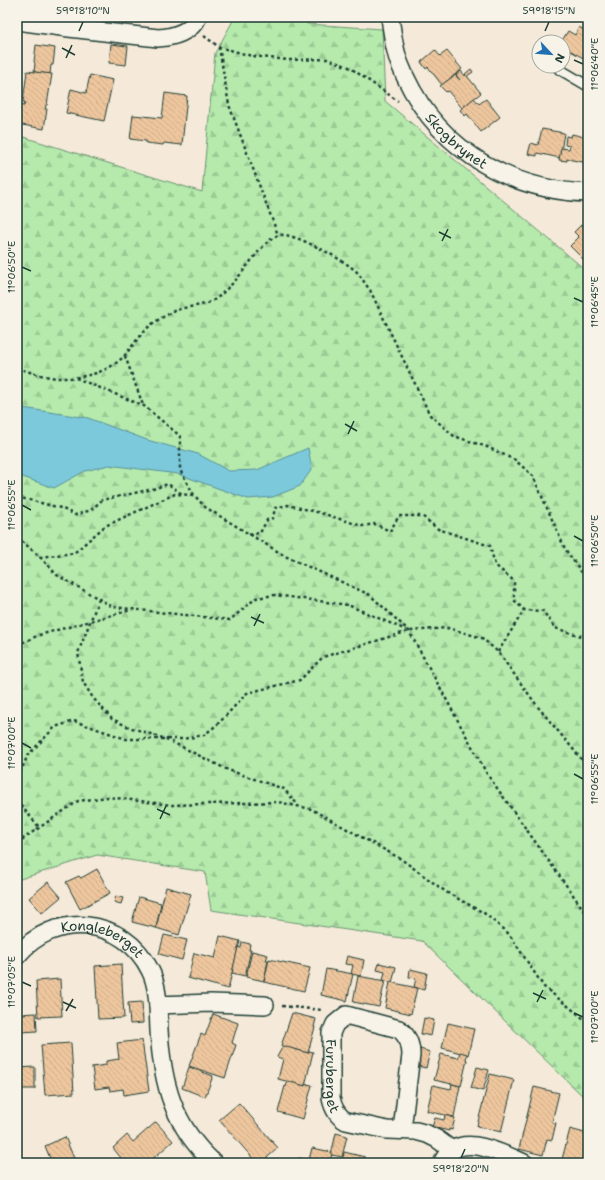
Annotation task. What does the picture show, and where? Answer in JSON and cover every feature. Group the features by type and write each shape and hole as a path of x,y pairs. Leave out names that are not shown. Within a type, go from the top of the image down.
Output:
{"street":[{"name":"Skogbrynet","path":"390,17 392,36 399,61 416,96 444,134 485,165 517,180 570,192 588,193"},
{"path":"17,20 69,28 158,38 170,37 181,33 194,22"},
{"name":"Kongleberget","path":"17,956 23,948 43,933 54,929 76,925 98,927 108,930 129,942 143,957 151,972 158,1005 161,1058 169,1095 184,1127 214,1163"},
{"path":"158,1005 211,1003 266,1005"},
{"name":"Furuberget","path":"402,1130 411,1055 411,1048 405,1034 399,1029 346,1015 335,1024 331,1033 331,1098 332,1105 340,1118 346,1121 387,1130 416,1131 427,1134 452,1150"},
{"path":"442,1163 452,1150 468,1145 483,1146 524,1163"}],"lane":[{"path":"568,74 588,86"}],"path":[{"path":"194,22 219,47 252,56 288,60 327,59 349,68 401,104"},
{"path":"219,47 229,105 278,235"},
{"path":"17,368 38,375 58,378 75,378 99,372 114,366 125,356 139,337 156,321 174,311 213,300 236,279 267,243 278,235 288,235 302,240 323,250 356,272 370,290 430,415 454,436 487,447 515,460 534,476 565,549 588,581"},
{"path":"125,356 144,406"},
{"path":"75,378 144,406 180,436 180,470 194,495 205,507 285,556 370,595 409,631 487,774 588,916"},
{"path":"17,497 61,508 75,515 90,510 102,500 153,489 168,484 183,494"},
{"path":"40,557 74,553 105,526 175,494 194,495"},
{"path":"248,534 260,533 267,520 273,518 275,508 288,505 322,513 362,526 375,524 390,531 399,516 422,516 438,529 490,546 494,565 514,581 514,600 524,610 543,611 555,628 588,638"},
{"path":"17,537 40,557 57,576 113,607 230,620 256,598 275,595 348,605 409,631"},
{"path":"99,599 78,654 83,682 93,698 112,719 129,727 166,739 228,770 284,789 299,806"},
{"path":"17,645 39,635 133,610"},
{"path":"498,652 524,610"},
{"path":"40,827 17,801 18,777 28,755 55,728 74,721 126,739 183,739 204,735 218,724 246,693 300,680 324,657 409,631 448,628 482,638 498,652 538,707 588,767"},
{"path":"17,843 78,802 108,796 172,805 278,802 311,809 401,859 446,892 484,913 509,934 544,987 588,1022"},
{"path":"266,1005 322,1010"}],"green space":[{"path":"235,17 305,17 307,24 382,29 385,101 588,272 588,1101 422,941 211,910 205,872 97,855 17,880 17,135 202,192 215,53"}],"water":[{"path":"17,405 23,408 88,418 147,440 198,454 229,471 257,470 308,448 312,469 300,486 273,497 248,499 178,474 109,465 85,471 54,488 17,475"}],"building":[{"path":"579,27 588,32 587,60 571,51 571,34 566,34 568,31 575,35"},
{"path":"111,44 128,46 126,65 109,63"},
{"path":"36,45 55,48 53,65 51,65 50,74 34,72"},
{"path":"435,50 440,56 447,51 462,69 442,85 428,67 426,69 421,62"},
{"path":"471,69 473,72 467,76 481,93 462,108 448,91 446,92 440,86 455,75 460,80 456,75 461,71 465,76 465,74"},
{"path":"27,71 52,74 45,109 47,109 44,129 17,124 17,105 24,106 25,102 23,102"},
{"path":"90,75 113,80 104,121 66,113 71,89 86,93"},
{"path":"165,93 187,96 182,145 164,143 163,145 130,139 133,115 162,118"},
{"path":"474,98 479,104 486,99 500,117 481,132 467,114 465,116 460,110"},
{"path":"542,129 564,133 560,158 537,153 537,156 528,154 531,143 538,145"},
{"path":"572,134 588,138 588,163 567,159 567,161 559,160 561,148 569,149 570,146 565,145 566,136 571,137"},
{"path":"581,225 588,230 588,257 584,260 570,246 579,237 574,232"},
{"path":"97,869 110,893 80,909 66,882 79,876 81,878"},
{"path":"48,882 61,897 42,913 29,898"},
{"path":"166,887 191,894 179,935 156,928"},
{"path":"116,896 123,898 121,904 114,902"},
{"path":"139,897 161,903 156,928 132,922"},
{"path":"164,935 187,940 182,960 159,954"},
{"path":"220,936 240,941 228,989 188,978 194,953 215,958"},
{"path":"242,942 250,944 249,950 251,950 245,976 232,973 238,947 241,948"},
{"path":"252,951 268,955 266,960 268,960 264,981 246,977"},
{"path":"347,956 364,960 361,976 351,974 353,965 345,964"},
{"path":"269,959 310,968 304,991 264,982"},
{"path":"379,963 396,967 392,983 383,980 385,972 377,970"},
{"path":"121,964 124,1018 98,1019 95,966"},
{"path":"326,969 353,974 347,1001 321,995"},
{"path":"410,969 427,973 424,990 414,987 416,978 409,977"},
{"path":"358,976 385,981 379,1007 353,1002"},
{"path":"60,979 62,1016 38,1017 36,981"},
{"path":"390,982 417,988 411,1014 385,1008"},
{"path":"142,1002 143,1023 130,1024 128,1003"},
{"path":"36,1013 37,1031 21,1032 20,1014"},
{"path":"292,1013 316,1019 308,1053 281,1046"},
{"path":"213,1014 238,1023 232,1043 236,1045 225,1078 189,1066 201,1034 205,1036"},
{"path":"424,1018 434,1020 431,1036 421,1034"},
{"path":"448,1023 474,1029 468,1055 442,1048"},
{"path":"142,1040 149,1091 124,1095 123,1089 110,1091 109,1087 95,1089 92,1067 106,1065 106,1061 119,1059 117,1043"},
{"path":"71,1043 74,1093 45,1095 41,1045"},
{"path":"283,1046 308,1053 309,1051 313,1052 305,1086 278,1079 283,1059 277,1057"},
{"path":"420,1049 430,1052 426,1068 417,1066"},
{"path":"460,1052 467,1054 461,1086 434,1080 441,1054 458,1058"},
{"path":"35,1067 35,1089 17,1089 17,1068"},
{"path":"189,1067 213,1076 205,1097 182,1088"},
{"path":"477,1067 489,1070 483,1091 471,1088"},
{"path":"490,1074 514,1080 501,1132 477,1126"},
{"path":"287,1081 305,1086 305,1084 312,1085 303,1119 278,1112"},
{"path":"452,1084 460,1086 454,1117 427,1111 433,1085 451,1089"},
{"path":"534,1087 559,1093 552,1122 556,1123 552,1140 547,1139 543,1155 519,1149"},
{"path":"239,1103 278,1148 261,1163 257,1163 219,1120"},
{"path":"445,1115 455,1118 452,1130 449,1129 449,1131 432,1127 435,1118 444,1120"},
{"path":"156,1122 173,1141 148,1163 125,1163 113,1148 127,1135 133,1142"},
{"path":"570,1129 588,1134 588,1163 561,1163"},
{"path":"336,1133 347,1136 342,1157 331,1155"},
{"path":"65,1137 76,1163 52,1163 45,1146"},
{"path":"312,1148 332,1152 330,1163 298,1163 299,1158 309,1160"},
{"path":"344,1152 365,1157 363,1163 342,1163"}]}
